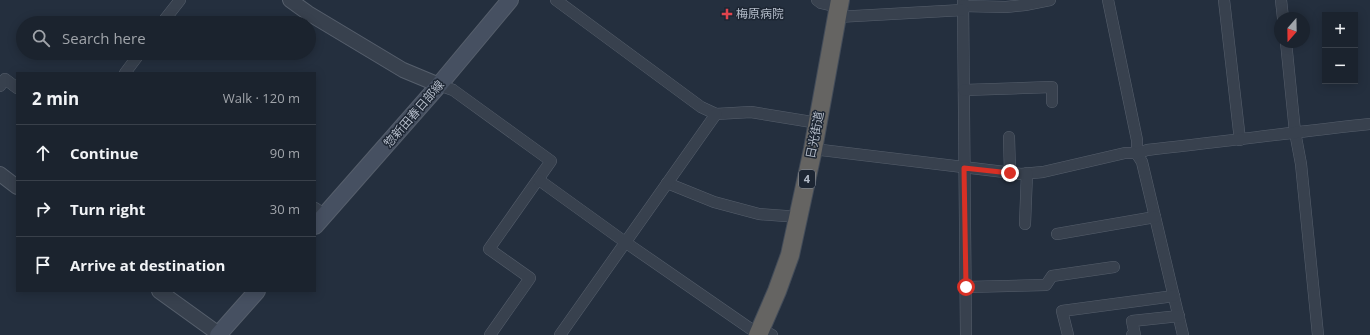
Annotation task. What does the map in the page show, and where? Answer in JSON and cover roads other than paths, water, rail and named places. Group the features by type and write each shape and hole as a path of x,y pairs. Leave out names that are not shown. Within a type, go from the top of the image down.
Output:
{"highway":[{"name":"日光街道","path":"762,333 790,255 799,217 818,124 838,8"}],"main road":[{"name":"惣新田春日部線","path":"318,216 439,85 510,0"},
{"path":"219,335 256,292"}],"street":[{"path":"167,16 180,0"},
{"path":"290,0 313,16"},
{"path":"556,0 701,107 716,114 751,112 818,124"},
{"path":"818,0 821,3 838,8 963,5 1006,7 1025,6 1050,0"},
{"path":"1108,0 1137,140 1137,154 1142,162 1183,335"},
{"path":"1224,0 1240,140"},
{"path":"1281,0 1282,12"},
{"path":"963,5 966,335"},
{"path":"316,18 403,70 453,90 551,161 489,249 530,278 490,335"},
{"path":"1287,48 1295,132 1301,164 1318,335"},
{"path":"126,72 135,60"},
{"path":"0,86 5,80 16,87"},
{"path":"964,90 1052,87 1052,102"},
{"path":"560,335 716,114"},
{"path":"813,149 964,168 1027,174 1043,172 1125,153 1132,152 1137,154 1147,150 1370,124"},
{"path":"1009,138 1010,173"},
{"path":"0,174 16,186"},
{"path":"1025,224 1027,174"},
{"path":"539,180 625,242 762,333"},
{"path":"667,183 714,202 759,214 799,217"},
{"path":"1056,234 1155,217"},
{"path":"966,287 1046,285 1052,276 1114,267"},
{"path":"160,292 219,335"},
{"path":"1068,335 1062,311 1174,296"},
{"path":"1132,335 1134,335 1132,321 1179,316"}],"place":[{"name":"梅原病院","path":"727,14"}]}
